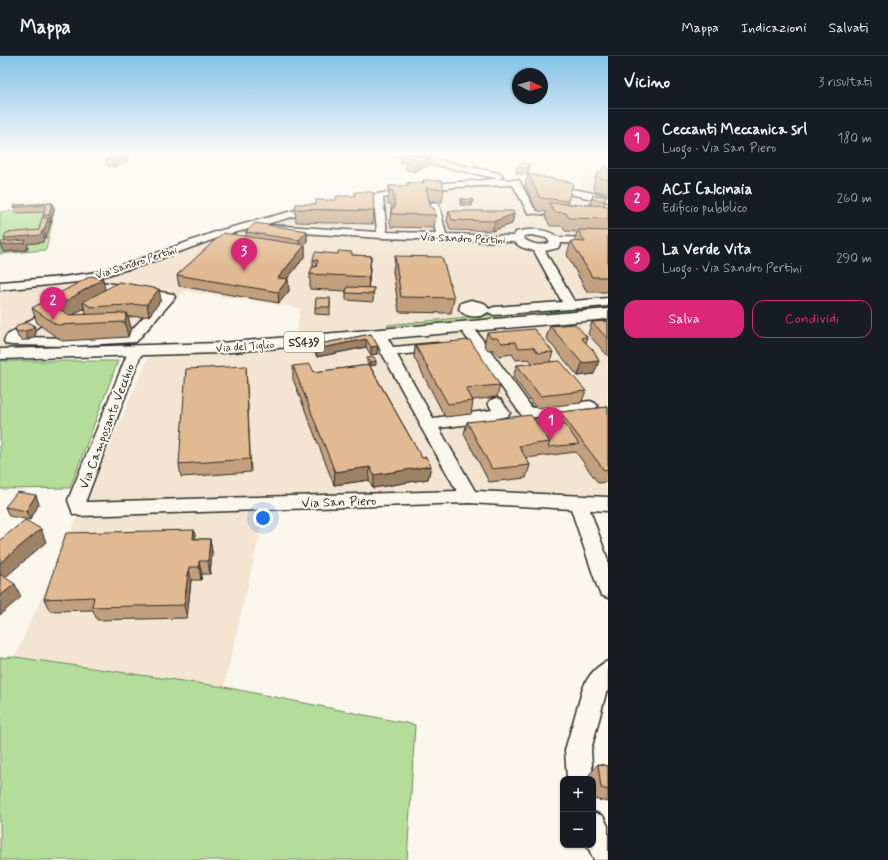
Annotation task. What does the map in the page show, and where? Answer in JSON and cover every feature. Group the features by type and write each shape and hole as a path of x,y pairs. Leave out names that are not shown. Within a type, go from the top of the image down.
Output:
{"main road":[{"name":"Via del Tiglio","path":"0,354 70,346 135,352 221,348 608,314"}],"street":[{"path":"341,203 410,192"},
{"path":"521,192 531,211 572,215"},
{"path":"569,192 608,199"},
{"path":"378,196 382,236"},
{"path":"434,205 442,238"},
{"path":"283,222 327,206"},
{"name":"Via Sandro Pertini","path":"0,286 80,279 125,268 209,238 246,227 283,222 382,236 517,239 526,246 538,248"},
{"path":"523,222 528,232 544,234 556,240 608,241"},
{"name":"Via Sandro Pertini","path":"517,239 520,234 528,232"},
{"path":"556,240 554,246 538,248 570,305"},
{"path":"67,303 32,324 11,339 11,341 70,346 132,339 169,297 95,286 84,283 80,279"},
{"path":"80,295 95,286"},
{"path":"485,311 608,302"},
{"path":"32,324 70,346"},
{"path":"466,327 528,413 590,406"},
{"path":"379,335 468,497"},
{"path":"387,352 449,346"},
{"name":"Via Camposanto Vecchio","path":"77,500 135,352"},
{"path":"427,424 478,418 502,413 496,404"},
{"name":"Via San Piero","path":"77,500 80,509 468,497 608,504"},
{"path":"578,502 608,590"},
{"path":"580,776 578,750 595,688 608,672"},
{"path":"596,833 608,855"}],"shaded area":[{"path":"419,192 608,192 608,312 296,339 300,308 185,291 131,351 0,351 0,281 86,272 117,265 229,227 312,207"},
{"path":"608,320 608,497 455,490 268,499 224,687 15,657 149,356 372,341"}],"green space":[{"path":"55,208 46,250 0,254 0,212"},
{"path":"598,306 606,309 387,331 388,325 497,314 504,318 549,314 551,310"},
{"path":"0,361 118,361 70,488 0,489"},
{"path":"15,657 224,687 415,725 407,860 0,860 0,658"}],"building":[{"path":"355,192 373,192 374,211 295,209 296,204 316,204 316,200 336,200 337,196 355,196"},
{"path":"393,192 427,192 431,208 434,208 436,215 392,214 391,208 395,208"},
{"path":"537,192 571,192 568,201 540,198"},
{"path":"593,195 606,196 605,201 592,199"},
{"path":"461,199 473,200 473,203 461,202"},
{"path":"52,203 49,215 43,215 46,205 14,207 15,205"},
{"path":"549,203 608,206 608,219 569,218 566,213 554,212"},
{"path":"449,211 513,211 514,214 495,221 452,220"},
{"path":"42,218 48,218 44,231 42,231 41,235 4,238 6,233 39,230"},
{"path":"255,223 307,231 299,240 246,232"},
{"path":"578,230 608,231 608,277 592,277 571,241 585,242"},
{"path":"223,233 305,245 278,278 288,279 278,292 177,275"},
{"path":"26,240 25,243 1,245 2,242"},
{"path":"338,251 352,252 352,255 371,256 369,277 310,274 312,267 316,267 318,260 313,260 315,252 338,254"},
{"path":"395,256 442,257 454,298 401,297"},
{"path":"91,276 103,279 56,307 69,315 127,313 125,322 57,325 32,308"},
{"path":"119,282 159,289 147,304 91,307 83,302"},
{"path":"347,287 374,288 373,294 346,293"},
{"path":"316,298 330,298 330,307 315,307"},
{"path":"608,321 608,339 592,322"},
{"path":"24,323 34,325 32,329 25,331 18,332 15,329 18,325"},
{"path":"575,324 587,337 581,338 594,351 599,361 582,363 550,326"},
{"path":"534,329 553,352 538,353 533,347 519,348 515,342 502,343 497,338 491,338 487,333"},
{"path":"371,334 378,346 371,347 366,339 317,349 315,345"},
{"path":"470,340 500,385 466,388 473,401 448,404 415,345"},
{"path":"374,357 376,361 370,362 367,358"},
{"path":"560,361 586,391 540,396 517,365"},
{"path":"310,364 314,372 369,365 422,458 426,457 431,466 374,475 370,467 335,472 293,366"},
{"path":"246,366 250,459 179,464 186,369"},
{"path":"608,407 608,469 604,470 560,412"},
{"path":"531,415 550,442 519,446 530,465 492,469 467,422"},
{"path":"559,416 579,444 548,447 550,442 534,419"},
{"path":"17,492 36,495 26,511 5,507"},
{"path":"25,520 41,529 0,563 0,540"},
{"path":"194,530 193,539 210,539 208,561 199,561 199,567 189,567 184,605 92,607 94,597 44,599 66,533"},
{"path":"0,574 15,584 0,596"},
{"path":"598,764 608,766 608,790 601,788"}],"place":[{"name":"La Verde Vita","path":"244,271"},
{"name":"ACI Calcinaia","path":"53,320"},
{"name":"Ceccanti Meccanica srl","path":"551,440"}]}
